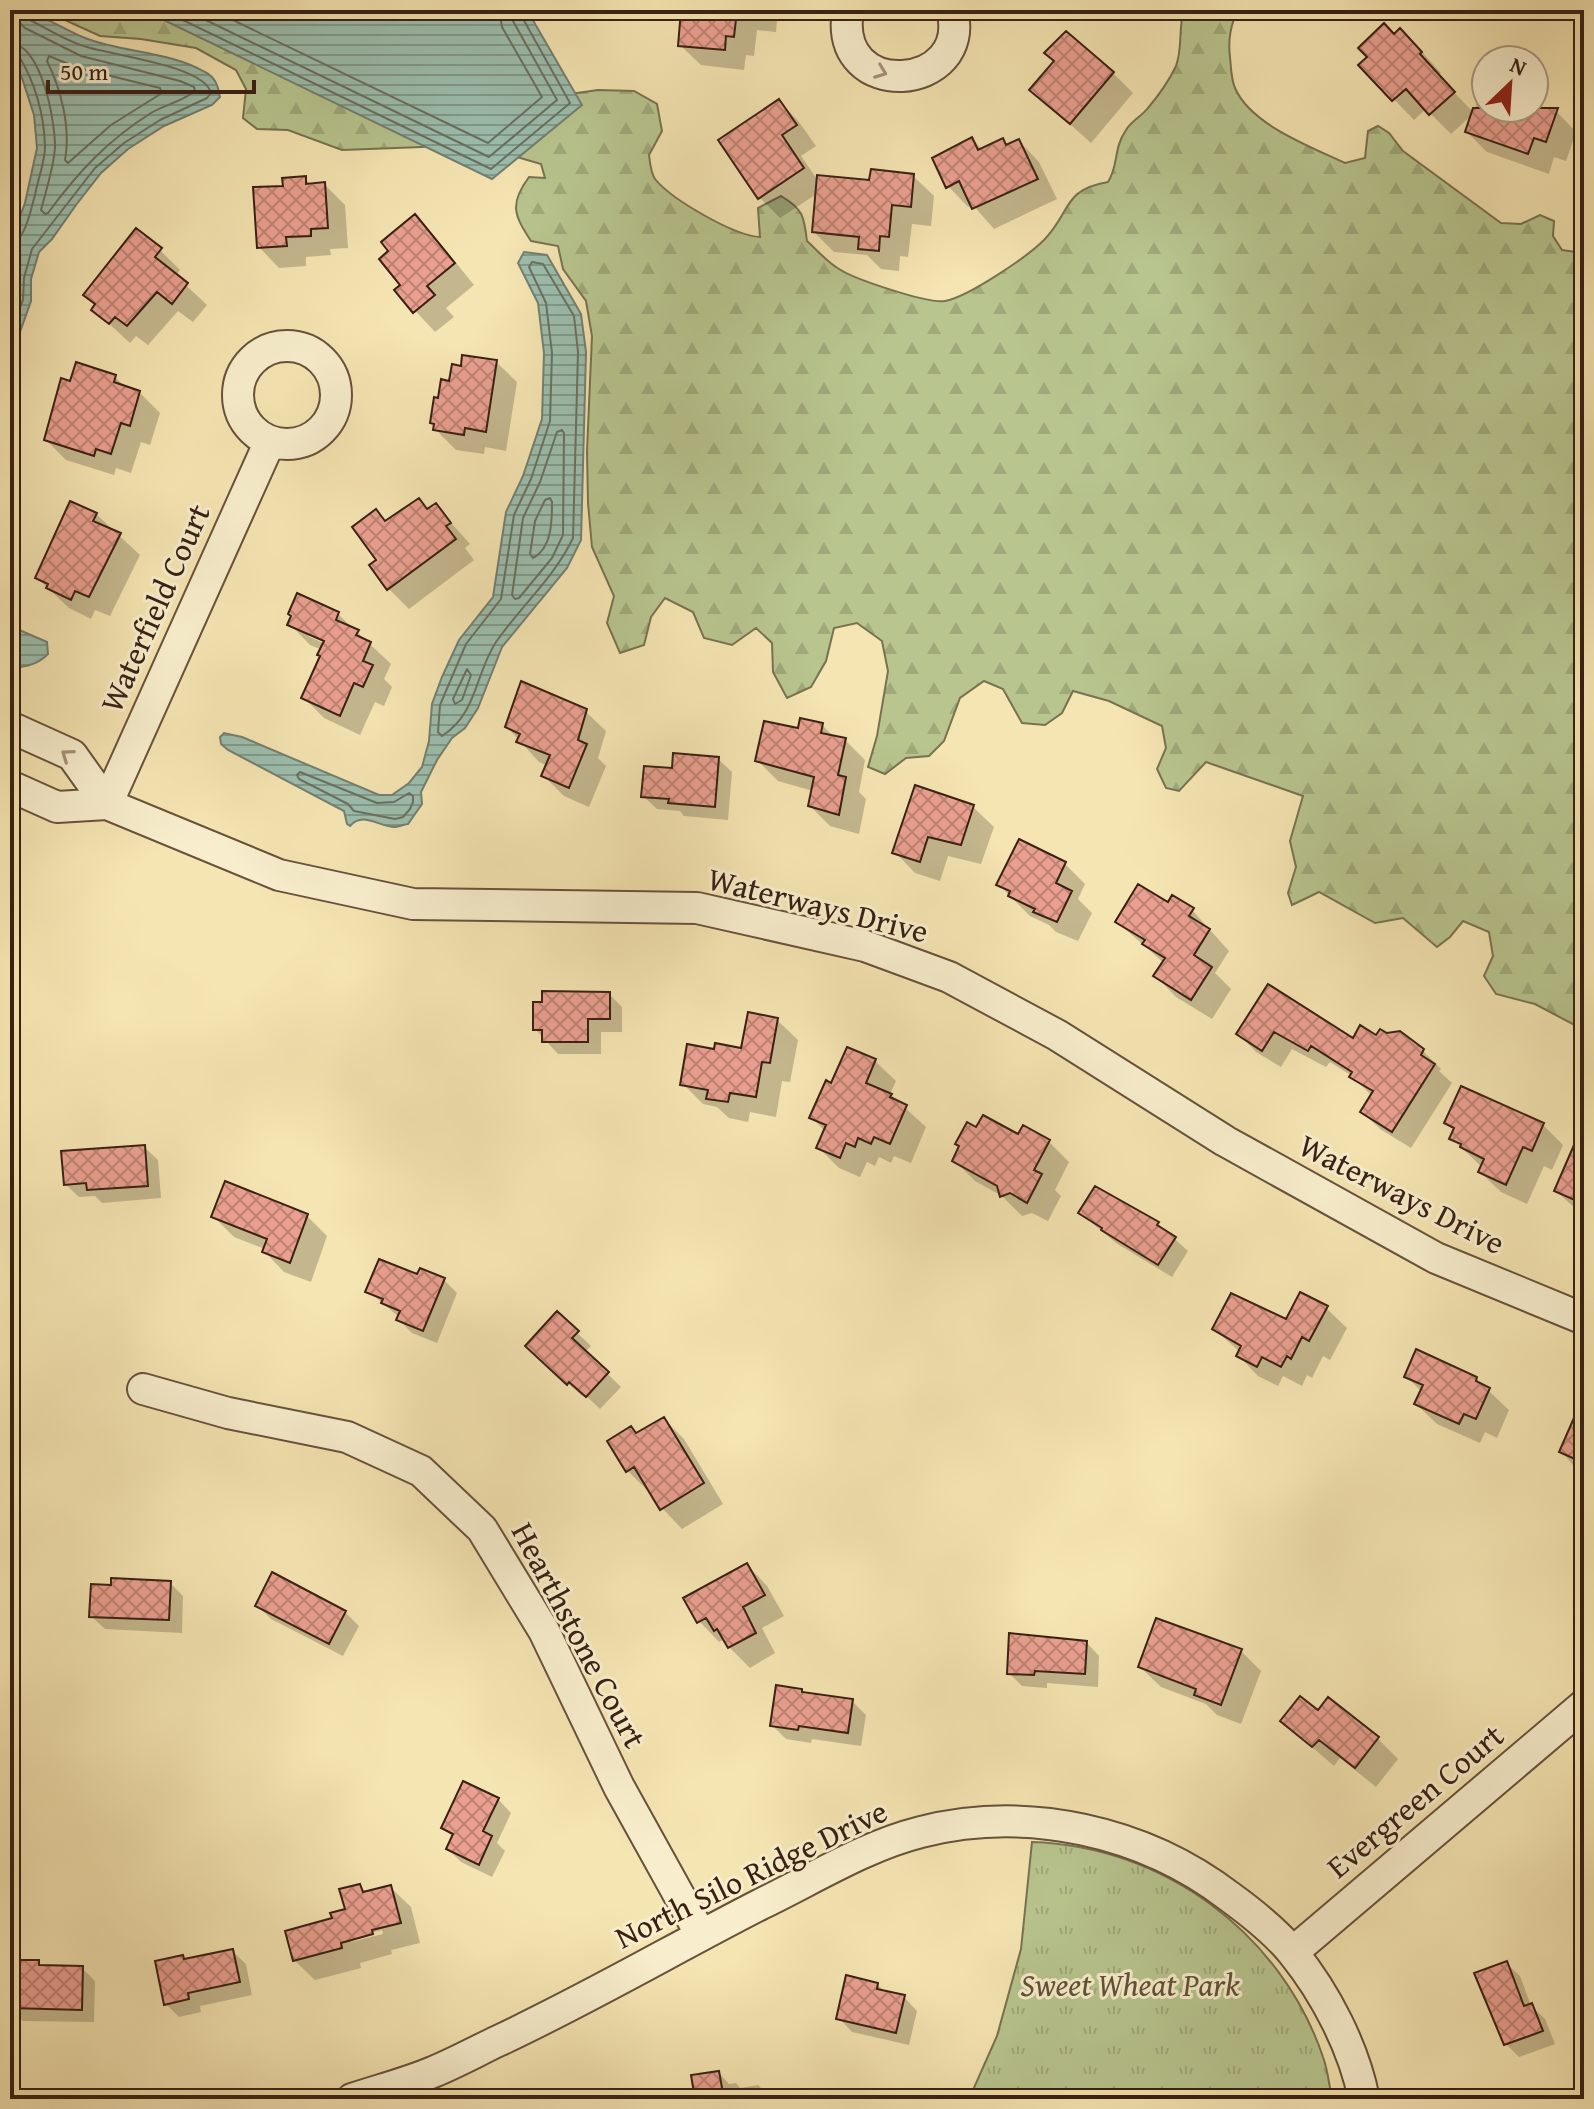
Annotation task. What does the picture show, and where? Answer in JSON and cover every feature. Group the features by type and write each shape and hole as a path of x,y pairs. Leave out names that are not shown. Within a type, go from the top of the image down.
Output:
{"street":[{"path":"848,10 846,23 849,41 857,57 870,69 887,76 905,77 923,73 937,63 948,49 953,33 952,10"},
{"name":"Waterfield Court","path":"107,804 270,441"},
{"path":"10,727 72,755 107,804"},
{"name":"Waterways Drive","path":"10,786 57,807 107,804 279,875 413,904 697,908 865,946 949,977 1057,1035 1225,1141 1436,1258 1584,1319"},
{"name":"Hearthstone Court","path":"143,1389 228,1413 347,1437 421,1471 482,1529 544,1631 619,1787 701,1935"},
{"name":"Evergreen Court","path":"1293,1952 1584,1705"},
{"name":"North Silo Ridge Drive","path":"352,2099 446,2066 555,2014 701,1935 872,1849 923,1831 1000,1822 1039,1823 1120,1839 1179,1863 1234,1900 1293,1952 1339,2027 1364,2099"}],"green space":[{"path":"43,10 255,10 556,96 598,90 634,91 657,104 662,131 649,155 654,177 689,206 720,224 760,237 758,208 781,196 801,214 807,241 839,269 891,290 923,299 945,301 982,284 1025,256 1053,230 1075,196 1108,182 1126,130 1146,111 1176,66 1184,10 1239,10 1230,39 1233,81 1243,101 1268,124 1345,163 1365,158 1368,131 1378,126 1389,133 1403,151 1501,223 1521,224 1540,215 1554,221 1553,236 1562,250 1576,252 1584,249 1584,1030 1535,1004 1496,994 1484,976 1493,956 1489,932 1463,921 1437,947 1403,918 1375,923 1319,892 1292,905 1288,893 1296,867 1290,841 1303,796 1206,762 1179,791 1166,788 1157,769 1166,748 1162,726 1109,701 1073,691 1062,713 1045,725 1022,723 1003,689 984,681 960,698 944,741 929,756 906,758 885,774 868,767 877,736 888,671 882,641 857,623 834,628 826,661 811,687 787,698 773,672 772,643 756,628 732,645 704,638 693,612 665,598 651,617 644,645 620,653 607,623 614,596 592,547 587,451 592,336 586,301 563,269 558,246 531,241 516,209 518,195 529,177 545,178 541,164 500,152 449,146 342,150 288,130 257,129 243,118 246,89 236,70 196,48 100,36"},
{"name":"Sweet Wheat Park","path":"1032,1842 1080,1847 1127,1860 1171,1879 1211,1904 1247,1936 1278,1972 1304,2012 1325,2062 1332,2099 969,2099 997,2036 1021,1949"}],"water":[{"path":"10,10 40,16 100,43 191,65 212,77 220,97 212,105 164,126 128,149 101,173 39,252 31,279 31,301 10,360 10,243 25,203 37,148 34,115 22,78 10,55"},
{"path":"143,10 527,10 582,105 492,179"},
{"path":"524,252 547,255 581,314 586,352 581,540 567,568 502,647 478,708 437,760 421,792 422,804 408,824 395,827 360,820 350,826 344,811 228,750 221,744 220,737 224,733 242,737 379,795 392,795 409,783 422,767 429,741 432,704 442,677 459,640 493,597 506,512 523,476 542,419 544,353 538,303 518,263"},
{"path":"10,626 47,642 48,654 30,665 10,667"}],"building":[{"path":"681,10 737,10 734,37 726,36 725,50 678,46"},
{"path":"1384,23 1394,34 1400,28 1455,92 1429,115 1406,89 1392,101 1358,65 1367,57 1358,48"},
{"path":"1066,31 1114,72 1070,124 1029,90 1054,61 1044,53"},
{"path":"779,99 797,125 782,135 804,168 758,199 718,140"},
{"path":"1550,108 1558,108 1546,142 1534,138 1528,154 1465,132 1470,117 1470,124 1550,124"},
{"path":"972,137 978,150 1003,138 1006,145 1019,139 1038,179 972,209 959,181 946,188 932,158"},
{"path":"871,169 914,174 911,207 892,205 889,237 880,236 879,251 858,249 859,237 812,232 817,175 869,180"},
{"path":"306,176 306,184 325,182 328,228 311,229 311,236 286,237 287,246 257,248 253,187 283,186 282,178"},
{"path":"415,214 455,263 427,286 435,295 413,313 394,290 400,285 379,259 388,251 381,242"},
{"path":"136,228 162,248 155,257 188,283 172,304 157,292 127,326 115,317 109,324 91,310 95,304 83,295"},
{"path":"462,355 497,360 486,432 465,428 464,435 433,430 434,424 430,423 434,397 438,398 441,379 449,381 452,364 461,366"},
{"path":"76,362 116,375 114,382 140,391 130,426 121,423 111,454 96,449 94,456 44,440 61,378 70,381"},
{"path":"419,498 427,509 436,503 451,523 446,526 456,539 387,590 369,565 376,560 352,527 376,509 385,521"},
{"path":"70,501 97,513 93,521 121,533 89,597 75,591 71,600 46,588 48,584 35,578"},
{"path":"297,593 339,612 336,620 359,630 356,635 371,642 363,661 373,665 363,687 354,683 340,716 301,698 324,641 287,625"},
{"path":"521,681 587,709 578,740 587,744 569,788 541,776 550,755 516,742 520,734 505,727"},
{"path":"800,718 823,723 821,733 846,738 838,775 846,777 839,815 808,806 814,777 755,761 764,721 798,728"},
{"path":"673,753 719,757 715,807 641,797 644,766 672,768"},
{"path":"915,785 974,805 961,845 928,837 920,862 892,853"},
{"path":"1019,839 1066,862 1056,883 1072,891 1057,922 1033,912 1035,909 1008,896 1010,891 996,885"},
{"path":"1138,884 1168,902 1172,895 1194,908 1189,916 1210,929 1194,955 1212,967 1191,1000 1153,976 1165,958 1142,944 1145,940 1115,922"},
{"path":"1268,984 1353,1038 1360,1025 1376,1035 1380,1029 1387,1033 1400,1031 1424,1049 1421,1055 1435,1064 1392,1132 1360,1112 1373,1091 1349,1077 1352,1072 1311,1046 1308,1051 1274,1032 1262,1051 1236,1034"},
{"path":"542,991 610,992 610,1019 588,1019 588,1042 542,1042 542,1030 533,1030 533,1002 542,1002"},
{"path":"748,1012 778,1018 770,1063 762,1062 756,1097 730,1093 728,1102 706,1099 708,1090 680,1085 687,1044 714,1049 715,1043 741,1048"},
{"path":"847,1047 876,1059 866,1083 892,1094 890,1097 907,1105 890,1144 874,1137 871,1144 858,1138 855,1147 846,1143 840,1158 816,1148 826,1125 809,1118 826,1080 831,1083"},
{"path":"1461,1086 1544,1123 1532,1151 1523,1147 1506,1185 1478,1172 1484,1159 1449,1139 1454,1128 1444,1123"},
{"path":"983,1115 1018,1134 1023,1125 1050,1140 1034,1170 1042,1174 1027,1203 1010,1193 1000,1197 997,1186 952,1161 959,1146 955,1144 967,1122 976,1127"},
{"path":"1584,1122 1584,1204 1554,1191"},
{"path":"145,1145 148,1186 87,1190 86,1183 64,1185 61,1151"},
{"path":"225,1181 308,1214 290,1263 262,1252 267,1239 211,1217"},
{"path":"1095,1186 1159,1222 1157,1225 1176,1237 1158,1265 1078,1213"},
{"path":"379,1259 417,1274 420,1268 445,1278 423,1331 396,1320 400,1311 381,1303 383,1299 365,1292"},
{"path":"1300,1292 1328,1306 1309,1341 1302,1337 1291,1359 1287,1356 1281,1367 1262,1357 1257,1367 1236,1356 1241,1346 1212,1329 1231,1293 1286,1319"},
{"path":"557,1311 579,1331 572,1338 609,1372 586,1397 569,1382 567,1385 525,1346"},
{"path":"1416,1349 1477,1377 1476,1381 1490,1388 1476,1419 1464,1414 1459,1424 1414,1404 1423,1385 1404,1377"},
{"path":"1584,1395 1584,1463 1559,1452"},
{"path":"664,1417 704,1483 660,1510 634,1467 626,1472 607,1441 631,1426 636,1433"},
{"path":"747,1563 765,1595 743,1607 756,1633 728,1648 706,1618 697,1623 683,1598"},
{"path":"272,1572 346,1611 329,1644 255,1606"},
{"path":"111,1578 171,1581 169,1620 89,1617 91,1584 111,1585"},
{"path":"1156,1618 1242,1649 1221,1705 1194,1695 1196,1689 1138,1667"},
{"path":"1009,1633 1087,1641 1085,1674 1035,1671 1034,1675 1007,1674"},
{"path":"776,1685 853,1699 848,1733 799,1726 798,1730 770,1726"},
{"path":"1300,1696 1318,1710 1328,1697 1379,1737 1355,1768 1319,1740 1312,1747 1280,1721"},
{"path":"463,1781 499,1798 483,1831 492,1836 479,1865 446,1849 453,1834 441,1828"},
{"path":"360,1884 363,1892 391,1885 401,1923 372,1930 373,1934 341,1943 342,1948 293,1961 285,1931 332,1918 330,1913 345,1909 339,1889"},
{"path":"233,1949 240,1982 188,1993 189,1999 164,2005 155,1961 183,1955 184,1959"},
{"path":"10,1960 39,1960 39,1965 83,1966 82,2010 10,2008"},
{"path":"1507,1961 1524,2006 1532,2003 1543,2031 1504,2045 1474,1973"},
{"path":"846,1975 878,1983 877,1989 905,1995 896,2033 836,2019"},
{"path":"719,2071 724,2099 695,2099 691,2075"}]}
